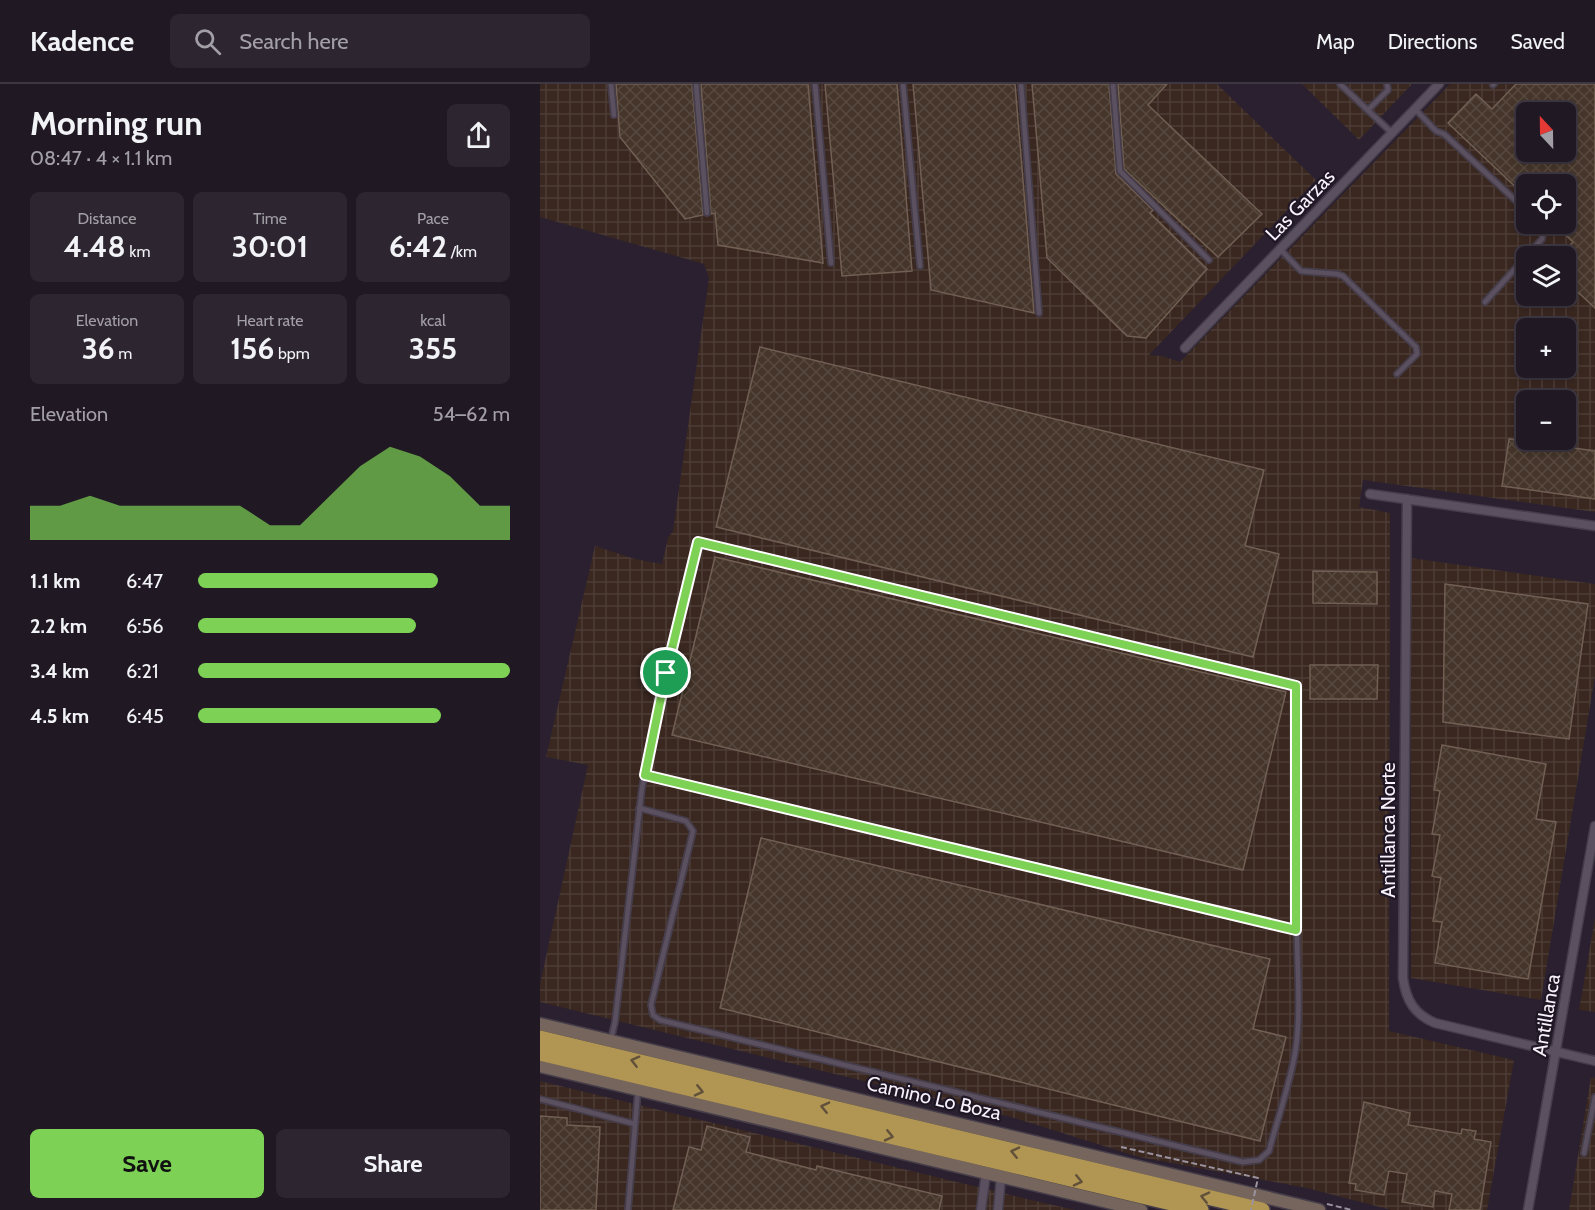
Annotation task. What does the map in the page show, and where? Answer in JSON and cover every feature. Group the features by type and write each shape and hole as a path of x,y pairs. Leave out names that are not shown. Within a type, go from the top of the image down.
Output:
{"highway":[{"path":"540,1038 1262,1210"},
{"path":"540,1053 1201,1210"}],"street":[{"name":"Las Garzas","path":"1185,348 1439,84"},
{"path":"1370,494 1595,526"},
{"name":"Antillanca Norte","path":"1407,500 1404,987 1413,1008 1429,1020 1595,1061"},
{"name":"Antillanca","path":"1528,1210 1595,826"},
{"name":"Camino Lo Boza","path":"540,1024 1319,1210"},
{"path":"540,1066 1141,1210"},
{"path":"981,1210 986,1173"},
{"path":"998,1210 1001,1177"}],"lane":[{"path":"611,84 614,116"},
{"path":"696,84 707,213"},
{"path":"815,84 831,263"},
{"path":"903,84 920,266"},
{"path":"1021,84 1040,313"},
{"path":"1113,84 1120,171 1209,260"},
{"path":"1340,84 1392,133"},
{"path":"1368,110 1388,90 1388,84"},
{"path":"1415,109 1436,131 1444,134 1516,201"},
{"path":"1485,302 1542,239 1543,234"},
{"path":"1280,249 1301,271 1343,276 1416,347 1418,354 1397,374"},
{"path":"610,1041 615,1022 639,808 666,673 698,542 1296,686 1298,1021 1296,1048 1269,1151 1259,1160 1243,1162 656,1018 651,1005 693,831 682,819 639,808"},
{"path":"645,775 1296,930"},
{"path":"628,1210 638,1090"},
{"path":"1584,1153 1595,1097"},
{"path":"540,1099 635,1124"}],"path":[{"path":"1121,1147 1258,1178 1251,1210"}],"shaded area":[{"path":"540,84 1217,84 1316,180 1149,355 1162,356 1180,362 1450,84 1595,84 1595,512 1363,480 1359,507 1390,513 1389,1031 1514,1060 1487,1210 1391,1210 1307,1188 1139,1157 1011,1117 540,1002 540,984 588,765 546,757 595,546 635,559 662,564 668,538 673,531 709,278 704,264 540,217"},
{"path":"1302,84 1412,84 1359,140"},
{"path":"1411,558 1595,584 1595,676 1541,1000 1411,978"},
{"path":"1595,918 1595,1012 1579,1010"},
{"path":"1591,1077 1595,1078 1595,1210 1569,1210"},
{"path":"540,1081 1027,1199 1075,1210 540,1210"}],"building":[{"path":"616,84 692,84 703,215 685,219 620,137"},
{"path":"701,84 808,84 823,263 718,245 715,213 711,214"},
{"path":"825,84 897,84 912,271 842,276"},
{"path":"913,84 1015,84 1034,313 931,290"},
{"path":"1032,84 1109,84 1116,174 1153,210 1150,213 1207,269 1146,338 1127,336 1047,258"},
{"path":"1118,84 1167,84 1148,105 1262,214 1218,257 1124,169"},
{"path":"1516,84 1595,84 1595,308 1576,290 1576,246 1569,246 1573,242 1565,234 1576,234 1576,174 1516,174 1516,188 1448,123 1476,94 1492,109"},
{"path":"760,347 1264,470 1245,546 1279,554 1253,657 716,527"},
{"path":"1509,439 1516,440 1516,450 1576,448 1595,451 1595,499 1502,486"},
{"path":"715,557 1286,692 1243,870 672,735"},
{"path":"1313,571 1377,572 1377,604 1313,603"},
{"path":"1445,584 1588,604 1569,739 1443,722"},
{"path":"1310,665 1378,665 1377,699 1310,699"},
{"path":"1442,745 1546,764 1536,819 1556,822 1528,979 1435,963 1442,922 1433,921 1441,878 1432,876 1440,835 1432,834 1440,791 1434,790"},
{"path":"761,838 1270,959 1253,1029 1286,1037 1260,1141 720,1008"},
{"path":"1364,1102 1410,1113 1408,1125 1461,1134 1462,1129 1476,1131 1474,1139 1491,1142 1480,1210 1449,1210 1452,1194 1435,1191 1433,1207 1402,1202 1407,1174 1389,1171 1384,1195 1355,1190 1356,1184 1349,1183"},
{"path":"540,1116 567,1118 567,1125 600,1127 596,1210 540,1210"},
{"path":"707,1126 750,1137 746,1152 816,1170 817,1166 942,1196 939,1210 673,1210 689,1147 701,1150"}],"route":[{"path":"698,542 1296,686 1296,930 645,775 666,673 698,542"}]}
